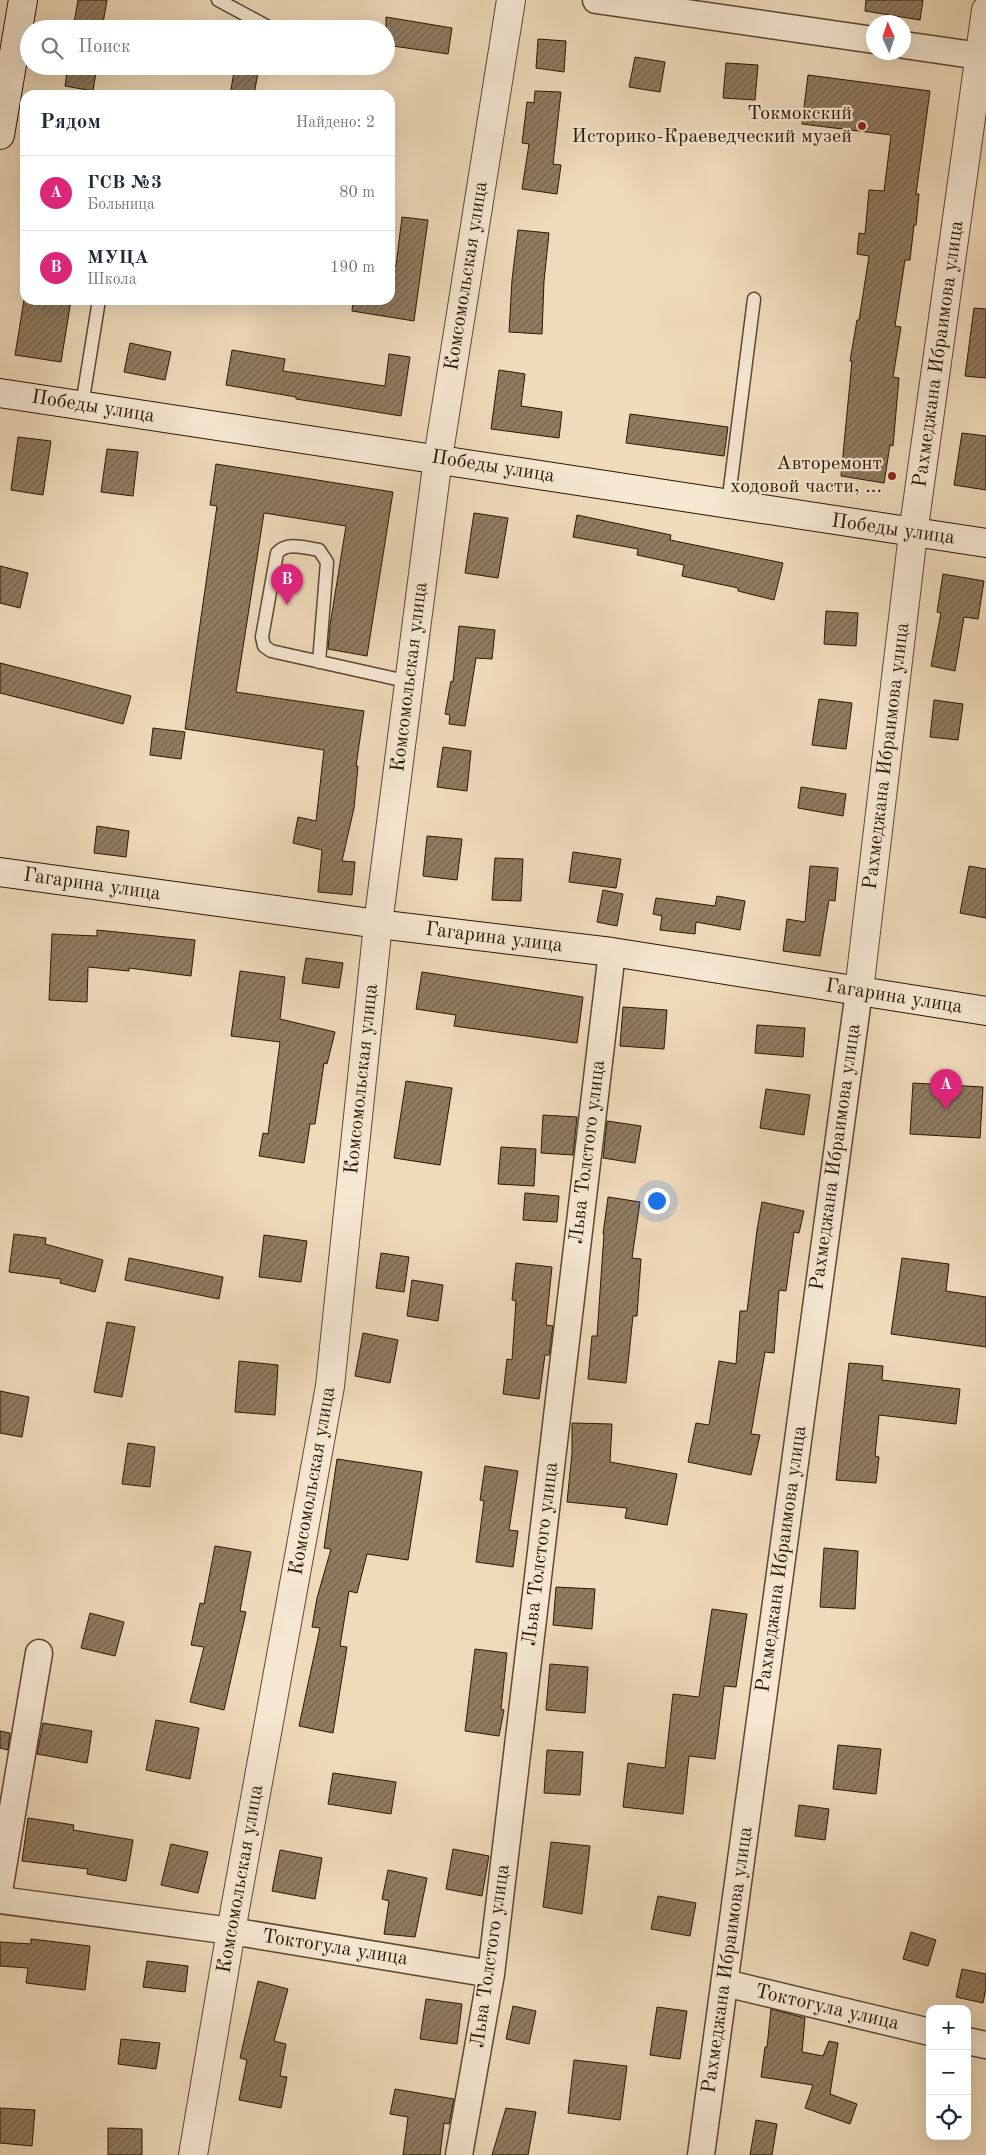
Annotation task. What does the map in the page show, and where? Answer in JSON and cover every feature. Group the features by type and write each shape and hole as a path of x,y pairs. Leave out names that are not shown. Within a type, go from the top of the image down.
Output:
{"street":[{"path":"0,135 23,0"},
{"name":"Комсомольская улица","path":"193,2155 231,1930 330,1386 378,924 438,458 511,0"},
{"path":"596,0 661,5 866,39"},
{"name":"Рахмеджана Ибраимова улица","path":"701,2155 859,991 913,534 984,56 986,10"},
{"path":"911,45 984,56"},
{"name":"Победы улица","path":"0,393 438,458 913,534 986,543"},
{"name":"Гагарина улица","path":"0,872 378,924 612,952 986,1011"},
{"name":"Льва Толстого улица","path":"459,2155 491,1974 612,952"},
{"path":"0,1885 39,1653"},
{"name":"Токтогула улица","path":"0,1900 231,1930 491,1974"},
{"name":"Токтогула улица","path":"725,1983 926,2031"},
{"path":"971,2042 986,2045"}],"lane":[{"path":"218,0 255,20"},
{"path":"728,504 754,299"},
{"path":"82,405 98,305"},
{"path":"318,662 327,562 319,550 290,545 281,548 277,553 262,637 264,646 271,651 318,662 410,682"}],"building":[{"path":"78,0 107,0 104,20 75,20"},
{"path":"866,0 923,0 920,20 911,19 911,15 889,15 865,11"},
{"path":"386,17 452,28 448,54 395,46 395,20 386,20"},
{"path":"538,39 566,41 564,72 536,68"},
{"path":"635,57 665,62 660,92 629,87"},
{"path":"726,63 758,65 755,100 723,98"},
{"path":"67,75 96,75 93,90 65,86"},
{"path":"233,75 257,75 255,90 231,90"},
{"path":"808,75 930,91 916,194 919,194 916,225 914,225 910,260 905,260 895,326 901,327 893,377 899,378 893,446 890,445 884,483 841,476 852,361 850,361 857,320 859,320 869,256 857,254 859,233 865,234 869,190 884,191 891,135 802,124"},
{"path":"535,91 561,92 553,164 561,165 557,194 522,189 529,144 522,143 527,102 534,103"},
{"path":"402,217 428,220 414,321 352,311 353,305 395,305 396,266"},
{"path":"518,230 549,233 544,281 542,334 509,332 512,280"},
{"path":"23,305 70,305 61,362 15,355"},
{"path":"974,308 986,309 986,378 965,376"},
{"path":"130,343 171,352 165,380 124,372"},
{"path":"232,350 285,359 283,371 385,386 389,354 410,357 401,416 296,399 296,397 226,385"},
{"path":"499,370 525,374 521,406 562,412 559,438 491,429"},
{"path":"630,414 728,427 724,456 626,443"},
{"path":"962,433 986,436 986,490 954,485"},
{"path":"18,437 51,441 43,495 11,490"},
{"path":"107,449 138,452 133,496 101,492"},
{"path":"216,464 393,492 367,656 328,649 346,526 264,513 236,692 364,711 356,766 358,766 354,808 342,861 355,862 352,895 318,892 322,850 293,843 298,817 316,821 324,750 185,729 217,506 210,505"},
{"path":"474,513 508,518 498,578 465,573"},
{"path":"577,515 671,535 670,540 783,563 774,600 738,591 738,588 682,576 684,565 637,555 638,549 573,537"},
{"path":"0,566 28,573 20,608 0,603"},
{"path":"943,574 984,581 978,619 964,617 955,671 931,666 941,613 937,612"},
{"path":"826,611 858,613 856,646 824,644"},
{"path":"459,626 495,630 492,659 476,658 465,726 449,724 450,715 445,714 451,681 453,682"},
{"path":"0,663 131,696 123,724 0,693"},
{"path":"819,699 852,703 846,749 812,745"},
{"path":"934,700 963,704 958,740 930,737"},
{"path":"153,728 185,732 181,759 150,755"},
{"path":"443,747 471,751 467,791 437,787"},
{"path":"801,787 846,794 843,816 798,808"},
{"path":"97,826 129,831 126,857 94,853"},
{"path":"427,836 462,839 457,880 423,876"},
{"path":"573,852 621,859 616,888 569,882"},
{"path":"495,858 523,859 521,901 492,900"},
{"path":"810,866 838,868 835,901 829,900 820,956 783,951 787,919 805,922"},
{"path":"969,866 986,869 986,918 960,913"},
{"path":"603,890 623,894 617,926 597,922"},
{"path":"717,896 745,901 740,930 696,922 695,934 660,930 662,916 653,914 656,898 715,906"},
{"path":"97,930 195,940 191,976 129,968 129,971 88,967 87,1002 49,1000 52,934 97,936"},
{"path":"306,958 343,963 339,988 302,983"},
{"path":"240,971 285,977 280,1019 335,1032 327,1064 324,1063 315,1124 310,1124 304,1163 259,1156 263,1133 268,1134 280,1042 231,1036"},
{"path":"422,972 583,997 577,1043 454,1026 456,1015 416,1009"},
{"path":"623,1007 667,1010 664,1049 620,1046"},
{"path":"757,1025 805,1028 803,1057 755,1053"},
{"path":"406,1081 452,1088 440,1165 394,1158"},
{"path":"913,1083 983,1087 980,1138 910,1134"},
{"path":"766,1089 810,1095 804,1135 760,1128"},
{"path":"543,1115 577,1117 573,1155 541,1153"},
{"path":"607,1121 641,1126 635,1163 603,1158"},
{"path":"501,1147 536,1149 534,1186 498,1184"},
{"path":"525,1193 559,1196 557,1222 523,1220"},
{"path":"608,1197 640,1202 632,1258 641,1259 637,1316 633,1316 626,1383 588,1379 592,1336 597,1336 603,1234"},
{"path":"762,1202 804,1211 799,1233 794,1232 786,1291 779,1290 774,1353 765,1352 751,1434 760,1435 751,1475 688,1462 696,1423 709,1425 719,1361 736,1364 740,1311 747,1311"},
{"path":"14,1234 46,1238 45,1244 103,1260 95,1292 60,1283 61,1279 9,1272"},
{"path":"264,1235 307,1241 301,1282 259,1277"},
{"path":"381,1253 409,1257 404,1292 376,1288"},
{"path":"129,1258 223,1277 219,1299 125,1280"},
{"path":"902,1258 949,1264 946,1291 986,1297 986,1347 891,1334"},
{"path":"516,1263 552,1267 546,1325 553,1326 549,1355 545,1355 539,1399 503,1394 507,1359 512,1360 516,1301 512,1300"},
{"path":"412,1280 443,1285 438,1321 407,1316"},
{"path":"107,1322 135,1327 122,1397 94,1392"},
{"path":"363,1333 398,1340 390,1383 355,1376"},
{"path":"239,1361 278,1365 275,1415 235,1412"},
{"path":"849,1363 883,1366 882,1380 960,1389 956,1424 879,1415 875,1456 879,1457 876,1483 836,1480"},
{"path":"0,1391 29,1397 22,1437 0,1433"},
{"path":"572,1423 612,1424 610,1462 677,1474 667,1525 625,1518 627,1508 567,1502 572,1453"},
{"path":"128,1443 155,1447 150,1487 122,1484"},
{"path":"337,1459 422,1472 408,1560 367,1554 357,1593 349,1591 340,1646 347,1647 333,1733 299,1726 320,1628 312,1627 317,1598 331,1549 324,1548"},
{"path":"485,1466 518,1471 509,1530 518,1531 513,1567 476,1562 484,1501 480,1500"},
{"path":"215,1546 251,1552 240,1611 246,1612 224,1710 190,1702 204,1647 191,1645 200,1603 204,1604"},
{"path":"824,1548 858,1551 855,1609 820,1607"},
{"path":"556,1587 595,1589 592,1629 553,1625"},
{"path":"712,1609 747,1614 736,1687 724,1686 715,1759 689,1756 683,1814 623,1807 628,1763 665,1768 673,1694 699,1697"},
{"path":"90,1613 124,1622 115,1656 81,1648"},
{"path":"475,1649 507,1653 501,1709 504,1710 499,1736 465,1731"},
{"path":"550,1664 588,1667 585,1713 546,1710"},
{"path":"156,1720 199,1728 190,1779 146,1770"},
{"path":"43,1723 92,1731 87,1763 37,1754"},
{"path":"0,1731 10,1733 8,1750 0,1748"},
{"path":"838,1745 881,1749 876,1794 833,1789"},
{"path":"547,1750 583,1752 580,1795 544,1793"},
{"path":"333,1773 396,1782 391,1814 328,1804"},
{"path":"799,1805 829,1809 825,1840 795,1836"},
{"path":"28,1818 74,1825 73,1830 133,1840 126,1881 87,1874 88,1869 22,1861"},
{"path":"551,1842 590,1846 582,1914 543,1907"},
{"path":"171,1844 208,1852 198,1893 161,1885"},
{"path":"453,1849 489,1856 482,1896 446,1889"},
{"path":"280,1850 322,1858 315,1899 272,1891"},
{"path":"388,1870 427,1878 415,1937 384,1934 389,1901 382,1899"},
{"path":"658,1896 696,1903 690,1936 651,1929"},
{"path":"911,1932 936,1940 928,1966 903,1959"},
{"path":"31,1939 90,1946 85,1990 26,1983 28,1968 0,1966 0,1942 31,1944"},
{"path":"147,1961 188,1966 185,1992 143,1987"},
{"path":"962,1969 986,1974 983,2003 956,1997"},
{"path":"258,1981 288,1989 274,2041 286,2044 280,2076 287,2077 281,2108 239,2100 247,2060 240,2058"},
{"path":"426,1999 462,2004 457,2044 420,2039"},
{"path":"513,2006 536,2011 529,2044 506,2039"},
{"path":"657,2007 687,2011 680,2059 650,2055"},
{"path":"771,2009 805,2018 802,2052 823,2056 829,2041 838,2043 830,2094 857,2104 850,2124 805,2108 813,2085 761,2077 765,2047 767,2047"},
{"path":"121,2039 160,2043 156,2069 118,2064"},
{"path":"574,2060 627,2066 620,2120 568,2113"},
{"path":"395,2089 454,2099 449,2124 444,2123 440,2155 403,2155 408,2117 390,2114"},
{"path":"0,2108 35,2110 32,2146 0,2143"},
{"path":"506,2108 536,2112 528,2155 492,2155"},
{"path":"756,2120 777,2124 772,2155 750,2155"},
{"path":"108,2128 142,2129 142,2155 108,2155"}],"place":[{"name":"Токмокский Историко-Краеведческий музей","path":"862,126"},
{"name":"Авторемонт ходовой части, ...","path":"892,476"},
{"name":"МУЦА","path":"287,605"},
{"name":"ГСВ №3","path":"946,1110"}]}
